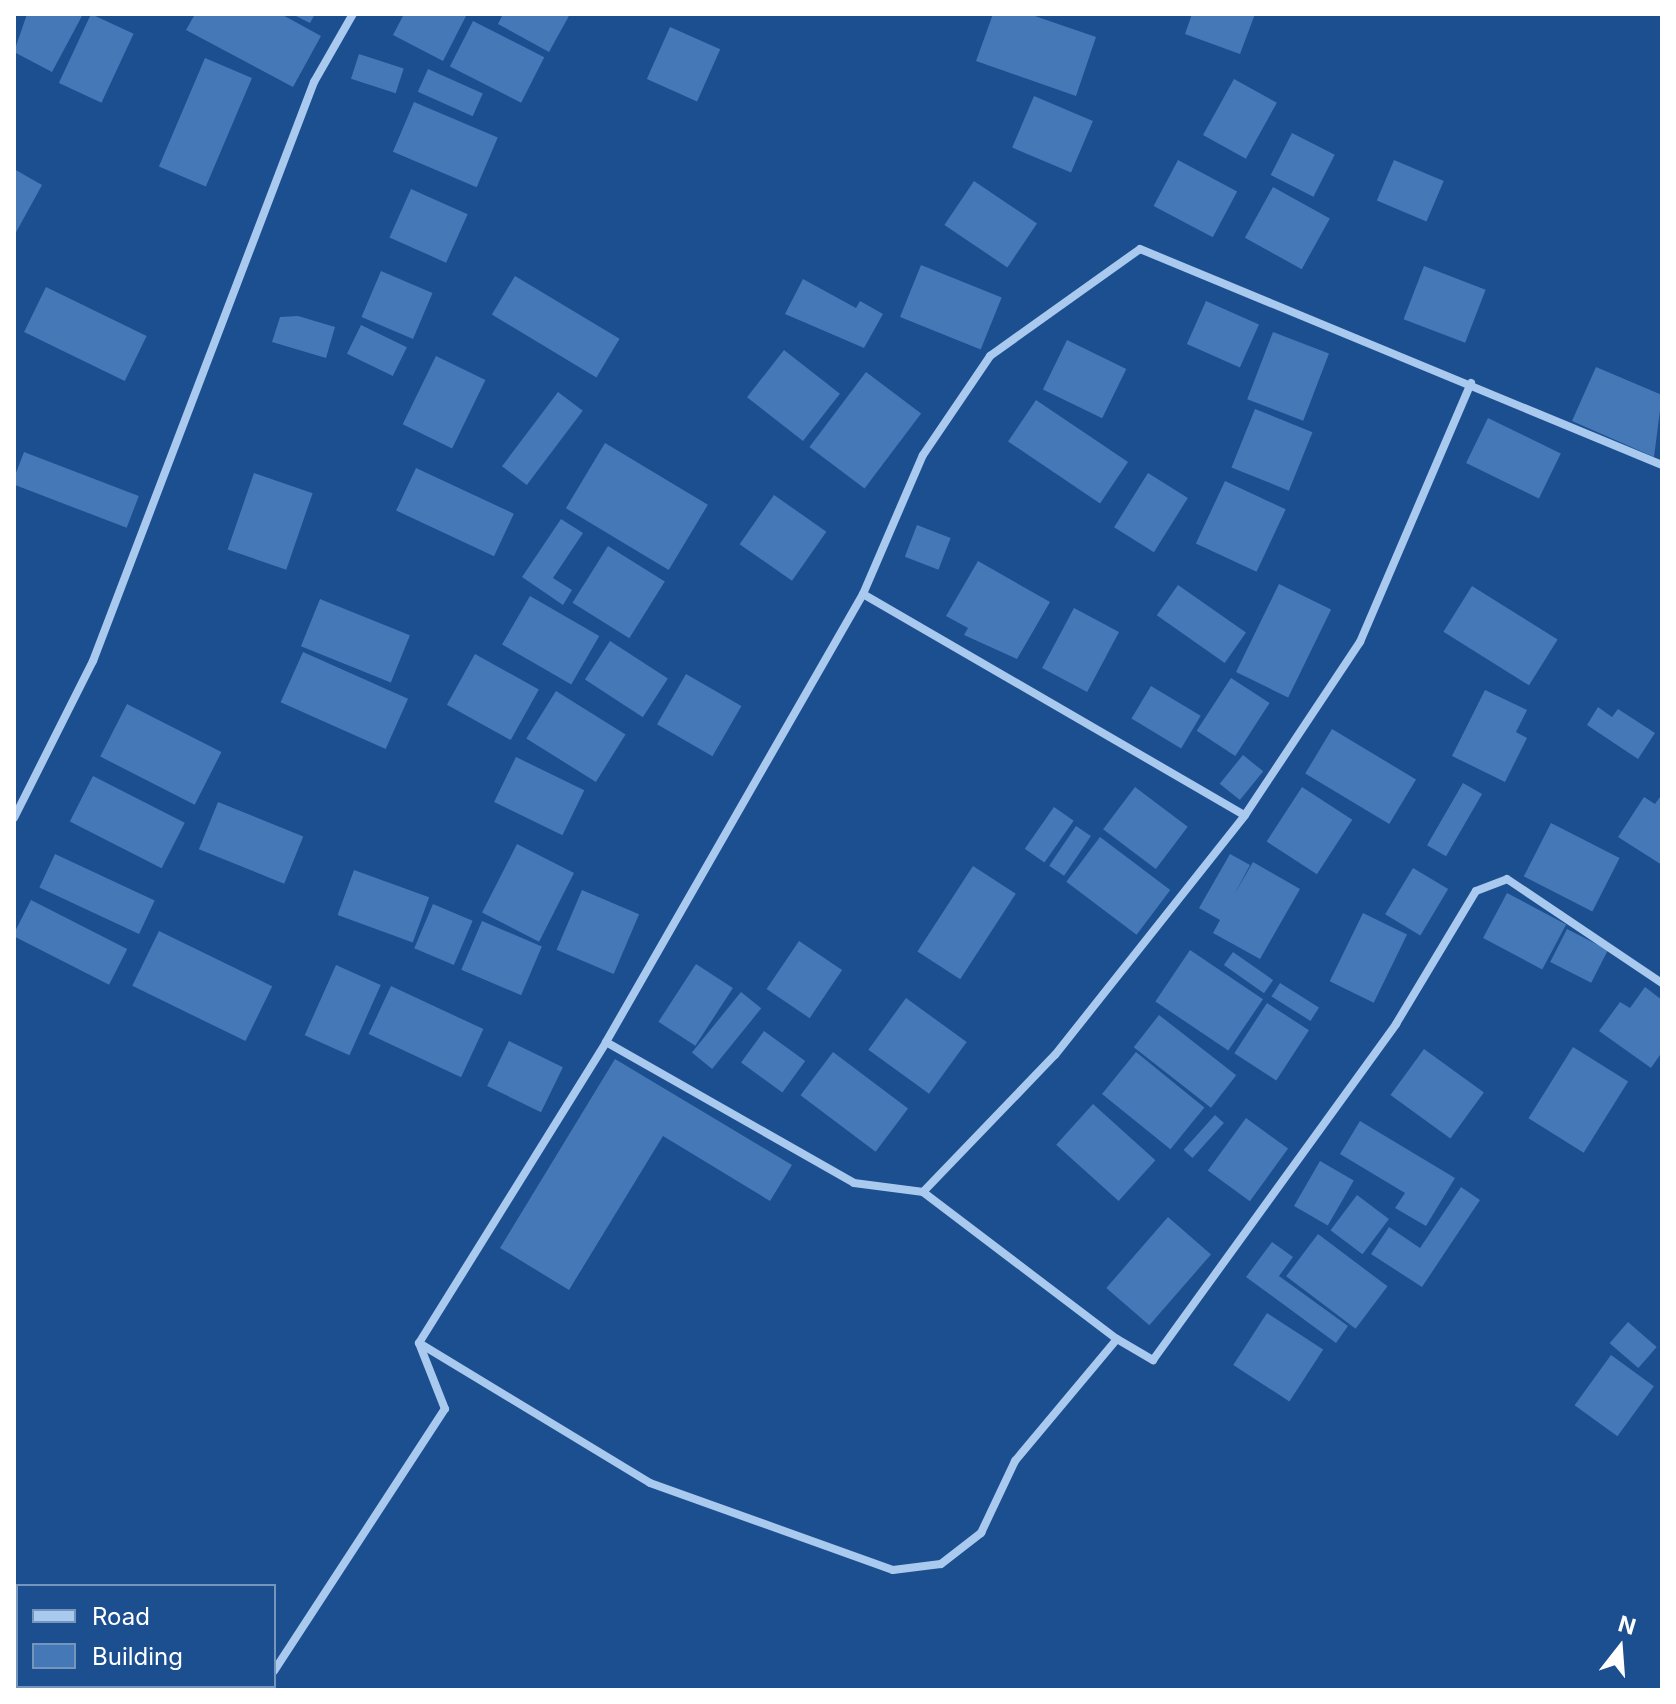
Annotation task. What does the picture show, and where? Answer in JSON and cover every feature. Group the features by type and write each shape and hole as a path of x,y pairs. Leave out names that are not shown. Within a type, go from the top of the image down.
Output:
{"street":[{"path":"14,818 93,661 314,82 353,14"},
{"path":"419,1343 606,1042 863,594 923,455 990,356 1140,249 1471,383 1662,465"},
{"path":"923,1192 1055,1055 1245,815 1360,642 1471,383"},
{"path":"863,594 1245,815"},
{"path":"606,1042 854,1183 923,1192 1117,1339 1153,1360 1396,1024 1476,891 1507,879 1662,983"},
{"path":"419,1343 650,1483 893,1570 941,1564 981,1533 1015,1461 1117,1339"},
{"path":"276,1668 445,1409 419,1343"}],"building":[{"path":"27,14 83,14 52,72 14,52"},
{"path":"91,14 134,34 101,103 59,83"},
{"path":"195,14 281,14 321,36 293,87 186,30"},
{"path":"292,14 315,14 310,23"},
{"path":"404,14 467,14 443,61 393,35"},
{"path":"503,14 570,14 549,52 498,24"},
{"path":"993,14 1029,14 1096,37 1076,96 976,61"},
{"path":"1192,14 1255,14 1240,54 1185,34"},
{"path":"473,21 544,57 521,103 450,66"},
{"path":"670,27 720,49 697,101 647,79"},
{"path":"359,54 404,69 396,93 351,79"},
{"path":"205,58 252,78 206,187 159,167"},
{"path":"428,69 483,93 473,116 418,92"},
{"path":"1234,79 1277,103 1246,159 1203,135"},
{"path":"1034,96 1093,121 1071,173 1012,148"},
{"path":"414,102 498,138 477,187 393,152"},
{"path":"1292,133 1335,155 1313,197 1271,175"},
{"path":"1178,160 1237,191 1213,237 1154,206"},
{"path":"1394,160 1444,181 1427,222 1377,201"},
{"path":"14,169 42,185 14,236"},
{"path":"974,181 1037,223 1007,267 944,225"},
{"path":"1273,187 1330,219 1302,269 1245,238"},
{"path":"411,189 468,214 446,263 389,237"},
{"path":"921,265 1002,298 981,350 900,317"},
{"path":"1424,266 1486,290 1465,343 1404,319"},
{"path":"381,271 433,293 413,339 361,317"},
{"path":"515,276 620,339 596,377 492,315"},
{"path":"803,279 856,308 860,301 883,314 864,348 785,314"},
{"path":"46,287 147,336 125,381 24,332"},
{"path":"1206,301 1259,325 1240,368 1187,344"},
{"path":"298,316 335,327 326,358 272,342 280,317"},
{"path":"361,325 407,347 393,376 347,354"},
{"path":"1273,332 1329,354 1303,421 1247,399"},
{"path":"1067,340 1126,369 1102,418 1043,389"},
{"path":"784,350 840,394 803,441 747,397"},
{"path":"436,356 485,380 452,448 403,424"},
{"path":"1596,367 1662,395 1654,457 1572,421"},
{"path":"866,372 921,414 865,489 809,447"},
{"path":"558,392 583,411 527,485 502,466"},
{"path":"1036,400 1128,462 1100,504 1008,441"},
{"path":"1255,409 1312,432 1289,491 1231,467"},
{"path":"1488,418 1561,454 1539,498 1466,463"},
{"path":"605,443 708,505 669,570 566,508"},
{"path":"24,452 139,496 127,528 14,485"},
{"path":"416,468 514,514 494,556 396,511"},
{"path":"254,473 313,493 286,570 228,550"},
{"path":"1148,473 1188,498 1154,552 1114,527"},
{"path":"1225,481 1286,509 1257,572 1196,544"},
{"path":"774,495 826,532 792,581 740,544"},
{"path":"561,519 583,533 553,578 572,590 563,605 522,577"},
{"path":"917,525 951,538 938,570 905,557"},
{"path":"608,546 665,582 629,638 572,603"},
{"path":"978,561 1050,602 1017,659 964,635 968,628 946,616"},
{"path":"1279,584 1331,609 1288,698 1236,672"},
{"path":"1178,585 1246,633 1225,663 1157,615"},
{"path":"1472,586 1558,640 1529,685 1443,632"},
{"path":"530,596 599,636 571,684 502,644"},
{"path":"320,599 410,635 391,683 301,646"},
{"path":"1074,608 1119,632 1087,692 1042,668"},
{"path":"610,641 668,679 643,717 585,680"},
{"path":"303,652 408,699 386,749 281,702"},
{"path":"475,654 539,689 511,740 447,705"},
{"path":"686,674 741,706 712,756 657,724"},
{"path":"1231,678 1270,703 1235,756 1197,731"},
{"path":"1151,686 1201,716 1181,748 1131,719"},
{"path":"1485,690 1527,710 1516,732 1527,738 1505,782 1452,756"},
{"path":"556,691 626,734 596,782 526,738"},
{"path":"127,704 221,752 195,805 100,757"},
{"path":"1598,707 1612,717 1618,709 1655,733 1638,759 1587,725"},
{"path":"1332,729 1416,779 1389,824 1305,774"},
{"path":"1243,755 1263,771 1240,800 1220,784"},
{"path":"516,757 584,790 562,835 494,802"},
{"path":"93,776 185,823 162,868 70,821"},
{"path":"1463,783 1482,794 1446,856 1427,845"},
{"path":"1135,787 1188,827 1156,869 1103,829"},
{"path":"1302,787 1352,820 1317,874 1267,842"},
{"path":"1662,794 1662,865 1618,837 1644,797 1655,804"},
{"path":"218,802 303,836 284,884 199,849"},
{"path":"1054,807 1074,821 1044,863 1025,849"},
{"path":"1551,823 1620,858 1592,911 1524,876"},
{"path":"1076,826 1091,836 1064,876 1049,866"},
{"path":"1100,837 1170,890 1137,935 1066,882"},
{"path":"517,844 574,873 539,942 482,913"},
{"path":"55,854 155,900 139,934 39,888"},
{"path":"1230,854 1250,865 1234,895 1253,862 1300,889 1260,959 1213,933 1220,920 1199,908"},
{"path":"973,866 1016,894 960,979 917,952"},
{"path":"1413,868 1448,889 1420,935 1385,914"},
{"path":"354,870 429,897 413,942 338,915"},
{"path":"582,890 639,914 614,974 557,950"},
{"path":"1507,893 1566,924 1542,969 1483,938"},
{"path":"31,900 127,949 109,985 14,936"},
{"path":"433,904 473,921 454,965 414,948"},
{"path":"1363,913 1407,934 1374,1003 1330,981"},
{"path":"482,921 542,946 521,995 461,970"},
{"path":"1567,929 1608,950 1591,983 1550,962"},
{"path":"159,931 272,986 246,1041 132,986"},
{"path":"799,941 842,970 810,1018 767,989"},
{"path":"1190,950 1263,999 1228,1051 1155,1001"},
{"path":"1233,952 1273,980 1264,993 1224,965"},
{"path":"696,964 733,988 695,1046 658,1022"},
{"path":"336,965 381,985 349,1055 305,1035"},
{"path":"1280,983 1319,1007 1311,1021 1272,997"},
{"path":"391,986 483,1029 461,1077 369,1034"},
{"path":"1645,987 1662,1000 1662,1052 1651,1068 1599,1031 1620,1002 1630,1008"},
{"path":"741,992 761,1008 712,1069 692,1053"},
{"path":"906,998 967,1042 929,1094 868,1050"},
{"path":"1267,1003 1309,1030 1276,1081 1234,1053"},
{"path":"1159,1015 1236,1075 1211,1108 1134,1047"},
{"path":"764,1031 805,1061 782,1093 741,1063"},
{"path":"509,1041 563,1067 541,1112 487,1086"},
{"path":"1573,1047 1628,1081 1584,1153 1528,1118"},
{"path":"1424,1049 1484,1092 1450,1139 1390,1095"},
{"path":"833,1052 908,1109 876,1152 801,1095"},
{"path":"1136,1052 1204,1107 1170,1149 1102,1094"},
{"path":"615,1059 792,1165 770,1201 663,1136 569,1290 500,1248"},
{"path":"1093,1104 1155,1160 1119,1201 1056,1145"},
{"path":"1215,1115 1224,1123 1192,1158 1184,1150"},
{"path":"1246,1118 1288,1149 1250,1201 1208,1171"},
{"path":"1360,1121 1455,1178 1426,1226 1395,1208 1405,1193 1340,1154"},
{"path":"1320,1161 1354,1180 1328,1226 1294,1206"},
{"path":"1461,1187 1480,1200 1422,1287 1371,1254 1389,1227 1420,1248"},
{"path":"1357,1195 1389,1219 1362,1254 1331,1230"},
{"path":"1168,1217 1211,1254 1149,1325 1106,1288"},
{"path":"1318,1234 1387,1286 1356,1329 1286,1276"},
{"path":"1272,1242 1293,1257 1279,1276 1348,1326 1336,1343 1246,1277"},
{"path":"1267,1313 1323,1349 1289,1401 1233,1365"},
{"path":"1628,1322 1657,1347 1638,1368 1610,1343"},
{"path":"1611,1355 1654,1386 1617,1436 1575,1405"}]}
